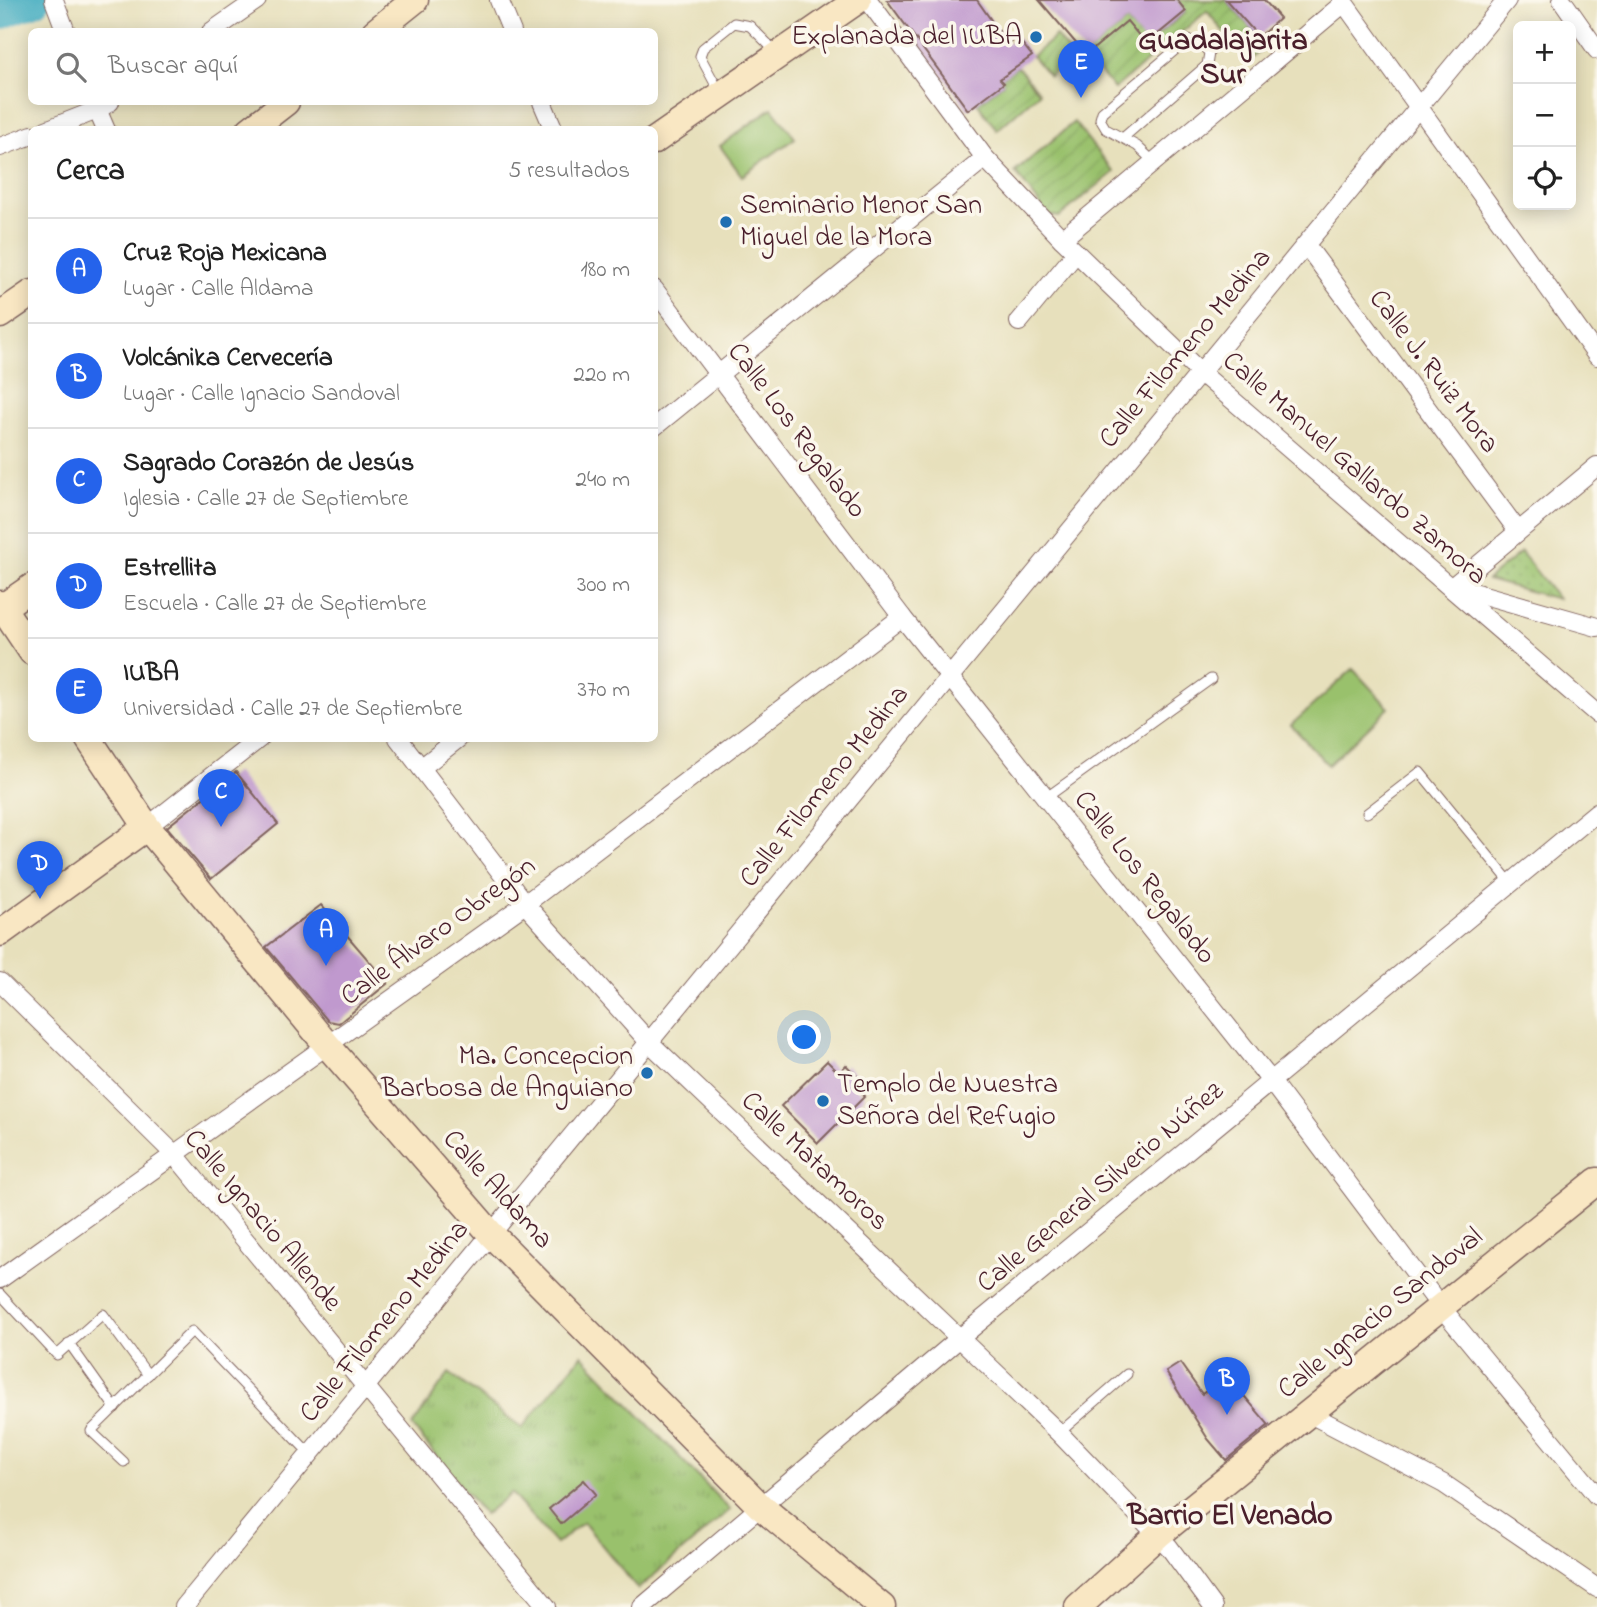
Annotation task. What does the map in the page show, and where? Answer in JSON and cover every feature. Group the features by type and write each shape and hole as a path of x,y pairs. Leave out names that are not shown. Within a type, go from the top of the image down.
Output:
{"street":[{"path":"54,0 64,28"},
{"path":"217,28 257,0"},
{"path":"380,28 415,0"},
{"path":"499,0 510,28"},
{"path":"658,138 858,0"},
{"name":"Calle Manuel Gallardo Zamora","path":"868,0 985,158 1076,253 1200,372 1452,586 1597,714"},
{"name":"Calle Filomeno Medina","path":"184,1607 1507,0"},
{"path":"1562,0 1597,50"},
{"path":"1062,239 1343,1 1597,356"},
{"path":"54,126 99,105"},
{"path":"101,105 105,126"},
{"path":"255,126 281,105"},
{"path":"543,105 552,126"},
{"path":"0,147 28,136"},
{"path":"658,424 985,158"},
{"name":"Calle J. Ruiz Mora","path":"1306,245 1518,531"},
{"path":"1019,322 1076,253"},
{"name":"Calle Los Regalado","path":"658,294 902,617 1271,1081 1441,1307 1597,1496"},
{"path":"0,315 28,296"},
{"path":"1452,586 1597,466"},
{"path":"1452,586 1597,627"},
{"path":"28,590 1,607 28,646"},
{"name":"Calle Álvaro Obregón","path":"0,1279 176,1156 525,904 902,617"},
{"name":"Calle Aldama","path":"91,742 146,827 327,1045 491,1234 760,1506 882,1607"},
{"path":"0,933 146,827 255,742"},
{"name":"Calle Matamoros","path":"401,742 525,904 649,1042 1059,1433 1158,1535 1213,1607"},
{"path":"421,768 454,742"},
{"name":"Calle General Silverio Núñez","path":"642,1607 961,1337 1597,812"},
{"name":"Calle Ignacio Allende","path":"0,982 176,1156 547,1607"},
{"name":"Calle Ignacio Sandoval","path":"1078,1607 1158,1535 1597,1181"},
{"path":"1308,1413 1444,1484 1597,1588"}],"lane":[{"path":"721,94 700,56 703,48 733,23 750,26 778,55"},
{"path":"1124,137 1207,65 1209,53 1200,42 1187,40 1102,111 1100,119 1106,129 1124,137 1153,161"},
{"path":"1046,797 1211,678"},
{"path":"1367,813 1420,772 1510,882"},
{"path":"0,1294 57,1354 103,1314 148,1375"},
{"path":"124,1462 91,1431 192,1331 310,1454"},
{"path":"69,1343 115,1408"},
{"path":"1059,1433 1127,1374"}],"green space":[{"path":"1177,0 1226,0 1267,46 1248,62 1207,11 1114,89 1086,55 1127,21 1147,44 1186,12"},
{"path":"1056,36 1073,57 1049,76 1032,56"},
{"path":"1017,66 1039,93 997,130 977,103 1003,84 1000,79"},
{"path":"772,108 795,138 742,176 720,146"},
{"path":"1074,122 1114,172 1059,217 1048,215 1015,172"},
{"path":"1521,552 1558,599 1487,580"},
{"path":"1353,669 1389,708 1328,765 1291,725"},
{"path":"582,1355 730,1510 638,1589 583,1522 556,1544 511,1493 484,1515 412,1426 449,1373 522,1428"}],"building":[{"path":"887,0 977,0 1008,44 1017,37 1032,56 1000,79 1004,83 968,110"},
{"path":"1039,0 1177,0 1186,11 1146,44 1127,21 1086,55"},
{"path":"1226,0 1264,0 1280,18 1259,37"},
{"path":"236,772 278,824 211,879 167,827"},
{"path":"321,905 388,983 339,1023 328,1021 266,947"},
{"name":"Templo de Nuestra Señora del Refugio","path":"827,1061 839,1073 846,1065 860,1079 854,1086 865,1096 818,1143 781,1106"},
{"path":"1180,1363 1202,1394 1214,1385 1227,1401 1240,1391 1269,1425 1226,1460 1208,1439 1166,1372"},
{"path":"584,1480 596,1494 561,1524 549,1509"}],"waterway":[{"path":"0,14 35,0"}],"place":[{"name":"Explanada del IUBA","path":"1036,37"},
{"name":"IUBA","path":"1081,98"},
{"name":"Seminario Menor San Miguel de la Mora","path":"726,222"},
{"name":"Sagrado Corazón de Jesús","path":"221,827"},
{"name":"Estrellita","path":"40,899"},
{"name":"Cruz Roja Mexicana","path":"326,966"},
{"name":"Ma. Concepcion Barbosa de Anguiano","path":"647,1073"},
{"name":"Templo de Nuestra Señora del Refugio","path":"823,1101"},
{"name":"Volcánika Cervecería","path":"1227,1415"}],"district":[{"name":"Guadalajarita Sur","path":"1223,59"},
{"name":"Barrio El Venado","path":"1230,1517"}]}
